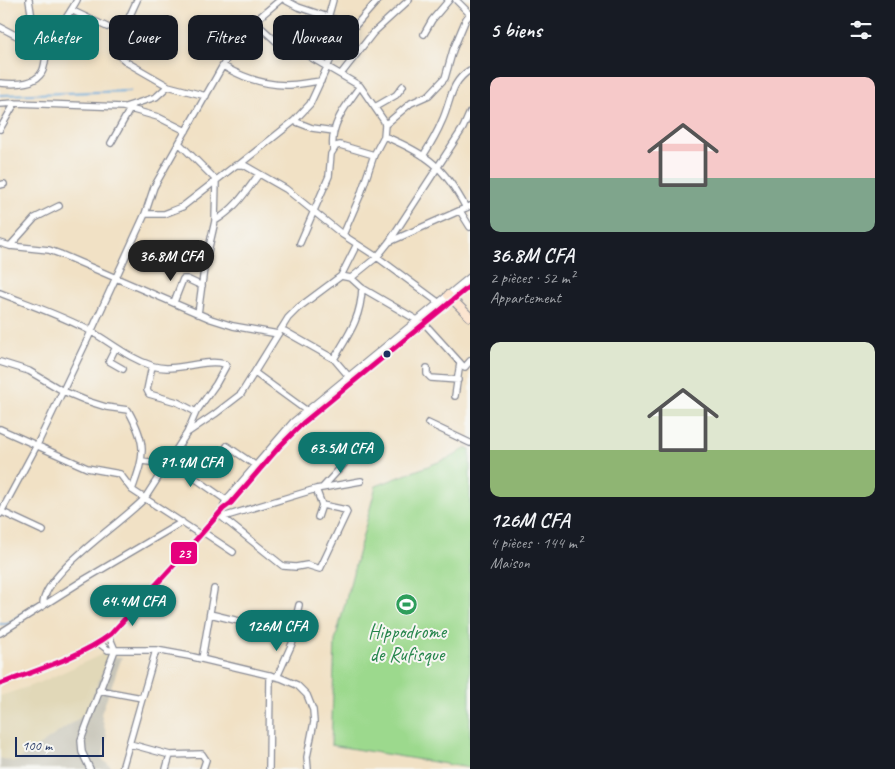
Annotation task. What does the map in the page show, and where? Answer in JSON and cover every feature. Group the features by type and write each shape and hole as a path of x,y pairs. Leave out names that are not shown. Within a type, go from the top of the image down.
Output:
{"street":[{"path":"29,0 31,15"},
{"path":"69,15 77,0"},
{"path":"137,0 115,48 116,53 128,63 168,86 206,96"},
{"path":"263,15 280,0"},
{"path":"285,0 320,15"},
{"path":"329,15 332,0"},
{"path":"359,21 378,0"},
{"path":"396,0 402,5"},
{"path":"341,74 373,33 409,0"},
{"path":"424,34 432,20 449,0"},
{"path":"385,125 411,103 429,95 445,78 453,50 470,14 456,0"},
{"path":"72,10 107,27"},
{"path":"0,27 15,34"},
{"path":"263,29 277,42 300,51 360,86 376,107 385,125 384,136 374,155 360,196 343,235"},
{"path":"0,83 12,84 37,78 43,71 45,60"},
{"path":"43,530 0,512 36,447 92,332 145,214 154,187 226,60"},
{"path":"145,214 164,214 182,207 294,121 310,104 331,60"},
{"path":"223,66 237,75 270,83 287,85 321,81"},
{"path":"423,156 442,123 453,89 458,81 470,70"},
{"path":"112,144 126,108 156,97 168,86"},
{"path":"300,243 329,176 334,131 345,106 360,86"},
{"path":"376,107 396,95 403,86"},
{"path":"0,129 15,103"},
{"path":"0,104 126,108 158,117 186,131"},
{"path":"351,278 377,257 389,242 463,128 470,112"},
{"path":"294,121 312,128 334,131"},
{"path":"384,136 411,147 437,166 450,180 465,208 470,227"},
{"path":"179,144 216,180 215,220 198,314"},
{"path":"333,149 340,145 374,155"},
{"path":"240,164 286,189 306,204 312,212 438,302"},
{"path":"215,220 228,212 236,204 259,174"},
{"path":"10,246 35,218 58,206"},
{"path":"389,242 465,208"},
{"path":"0,243 10,246 49,250 174,302 198,314 233,326 279,331 334,359 354,382"},
{"path":"187,433 241,394 288,318 298,308 341,276 357,244"},
{"path":"341,276 351,278 362,288 417,320"},
{"path":"0,684 49,665 109,636 231,503 279,447 303,423 424,323 470,277"},
{"path":"174,302 183,279 202,286"},
{"path":"221,513 226,500 288,427 438,302 470,286"},
{"path":"334,359 357,319 362,304 362,288"},
{"path":"0,293 92,332 115,349 152,366 163,368 225,364 226,366 196,412 187,433 145,498 125,518 88,547 58,575 51,583 43,600 43,605"},
{"path":"450,297 470,317"},
{"path":"424,323 460,363 465,367 470,361"},
{"path":"115,349 109,361 123,369"},
{"path":"0,362 29,371 63,391 106,407 128,410 139,430 142,461 132,490"},
{"path":"455,396 460,363"},
{"path":"152,366 147,386 149,394 177,402 196,412"},
{"path":"427,368 427,374 431,378 458,380"},
{"path":"255,372 306,411"},
{"path":"428,423 470,443"},
{"path":"0,429 36,447 86,468 120,474 132,490 233,552"},
{"path":"227,446 256,465"},
{"path":"142,461 168,462 226,500"},
{"path":"323,487 344,464"},
{"path":"221,513 323,487 361,481"},
{"path":"316,489 322,505 318,517"},
{"path":"221,513 284,566 296,567 307,564 320,569 347,512 346,510 322,505"},
{"path":"0,633 43,605 182,522"},
{"path":"202,659 214,589"},
{"path":"292,635 300,605"},
{"path":"210,614 296,636 277,677"},
{"path":"0,627 8,628"},
{"path":"90,769 82,752 80,740 115,650 109,636"},
{"path":"100,642 108,650 156,650 270,675 296,685 307,695 311,703 314,722 307,757 308,769"},
{"path":"122,769 156,650"},
{"path":"269,769 270,675"},
{"path":"99,690 142,698"},
{"path":"130,744 170,755 202,754 206,760 203,769"},
{"path":"166,769 170,755"}],"shaded area":[{"path":"105,653 109,656 85,714 15,762 0,758 0,696 39,683"},
{"path":"109,656 122,657 101,714 107,737 102,759 114,769 0,769 0,758 15,762 85,714"}],"green space":[{"name":"Hippodrome de Rufisque","path":"466,448 470,449 470,768 331,745 335,641 376,486 454,456"}],"waterway":[{"path":"0,95 130,91"},
{"path":"0,624 7,624 36,604"}],"transit line":[{"name":"23","path":"0,684 72,656 111,634 223,509 231,503 279,447 303,423 470,286"}],"place":[{"name":"Hippodrome de Rufisque","path":"407,605"}]}
